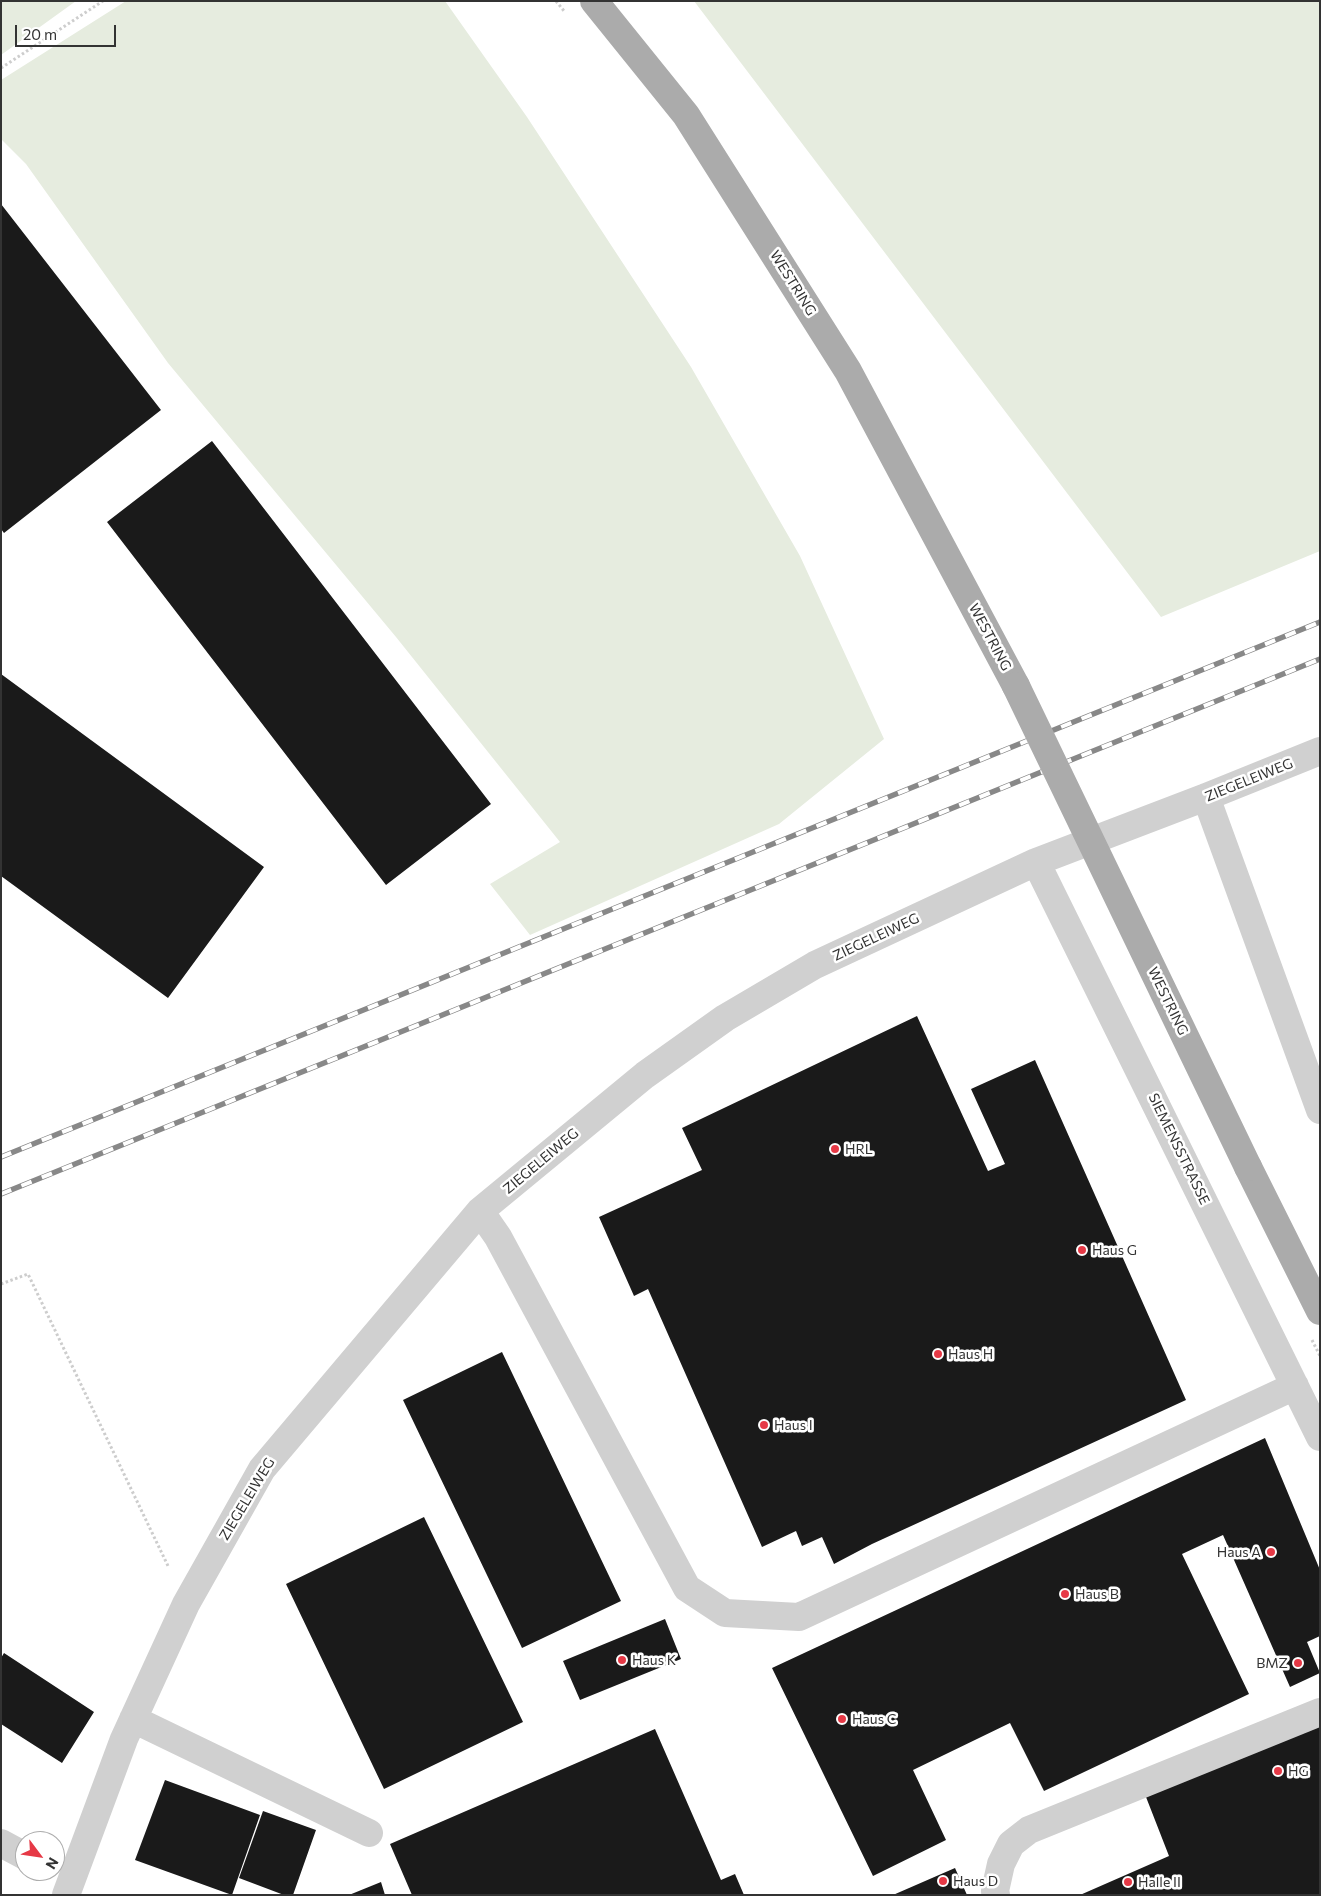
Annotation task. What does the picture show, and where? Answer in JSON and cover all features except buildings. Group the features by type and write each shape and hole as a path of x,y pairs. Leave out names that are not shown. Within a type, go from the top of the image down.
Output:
{"main road":[{"name":"WESTRING","path":"594,1 686,115 848,371 1016,686 1248,1167 1320,1311"}],"street":[{"name":"ZIEGELEIWEG","path":"64,1882 124,1739 186,1604 262,1469 480,1211 645,1075 725,1018 815,965 1036,862 1320,751"},
{"path":"1206,797 1320,1110"},
{"name":"SIEMENSSTRASSE","path":"1036,862 1320,1437"},
{"path":"480,1211 498,1238 687,1588 725,1614 798,1617 1295,1386"},
{"path":"996,1895 1001,1864 1011,1844 1029,1830 1320,1712"},
{"path":"133,1719 369,1833"},
{"path":"1,1843 15,1851"}],"path":[{"path":"1,68 103,1"},
{"path":"1,1284 28,1274 186,1604"}],"shaded area":[{"path":"1,1 76,1 1,55"},
{"path":"126,1 445,1 527,117 691,367 800,556 884,739 779,824 530,935 490,884 560,842 396,637 168,363 26,164 1,139 1,80"},
{"path":"694,1 1320,1 1320,551 1161,617"}],"railway":[{"path":"1,1157 1320,622"},
{"path":"1,1194 1320,659"}],"place":[{"name":"HRL","path":"835,1149"},
{"name":"Haus G","path":"1082,1250"},
{"name":"Haus H","path":"938,1354"},
{"name":"Haus I","path":"764,1425"},
{"name":"Haus A","path":"1271,1552"},
{"name":"Haus B","path":"1065,1594"},
{"name":"Haus K","path":"622,1660"},
{"name":"BMZ","path":"1298,1663"},
{"name":"Haus C","path":"842,1719"},
{"name":"HG","path":"1278,1771"},
{"name":"Haus D","path":"943,1881"},
{"name":"Halle II","path":"1128,1882"}]}
